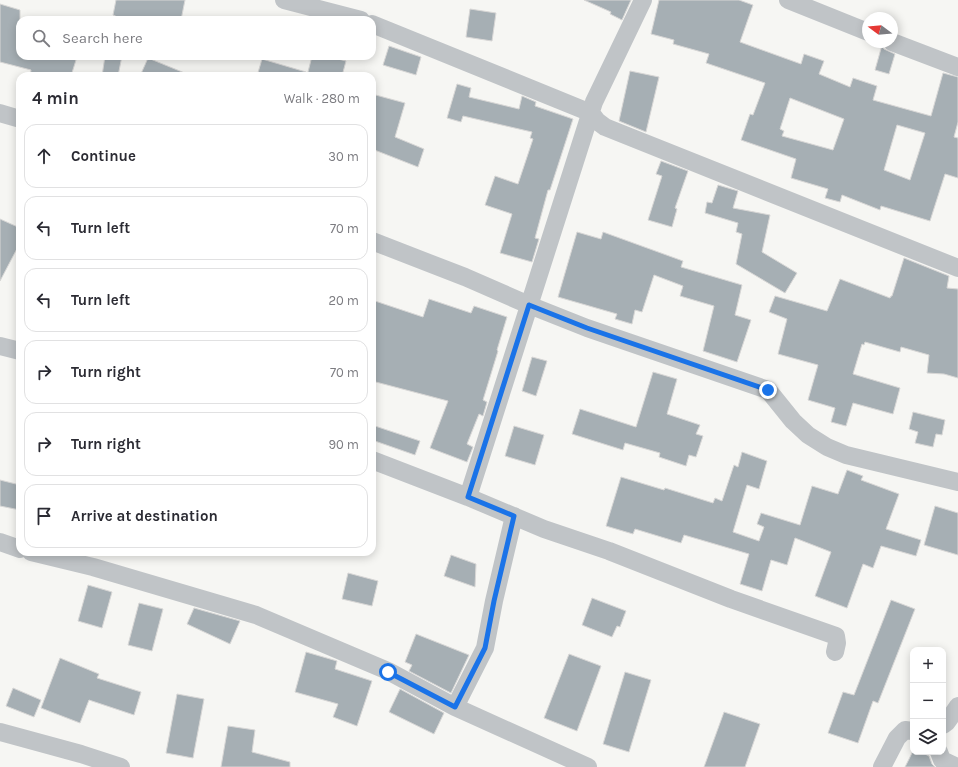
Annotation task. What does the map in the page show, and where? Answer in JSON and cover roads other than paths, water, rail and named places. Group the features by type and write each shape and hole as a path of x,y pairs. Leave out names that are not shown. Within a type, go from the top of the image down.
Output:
{"street":[{"path":"284,0 346,16"},
{"path":"468,497 594,102 643,0"},
{"path":"788,0 862,30"},
{"path":"376,26 591,113 597,122 605,127 958,268"},
{"path":"898,44 958,67"},
{"path":"0,113 16,118"},
{"path":"376,243 465,277 587,328 768,390 793,421 808,435 827,447 846,455 958,482"},
{"path":"0,346 16,350"},
{"path":"376,462 468,497 544,529 608,551 731,600 836,636 837,643 834,652"},
{"path":"455,707 485,648 494,601 514,516"},
{"path":"0,542 16,548"},
{"path":"48,556 93,567 256,614 388,672 455,707 588,767"},
{"path":"946,723 958,706"},
{"path":"882,767 897,738 905,730 910,731"},
{"path":"0,732 81,754 121,767"},
{"path":"940,755 942,760 957,767"}]}
